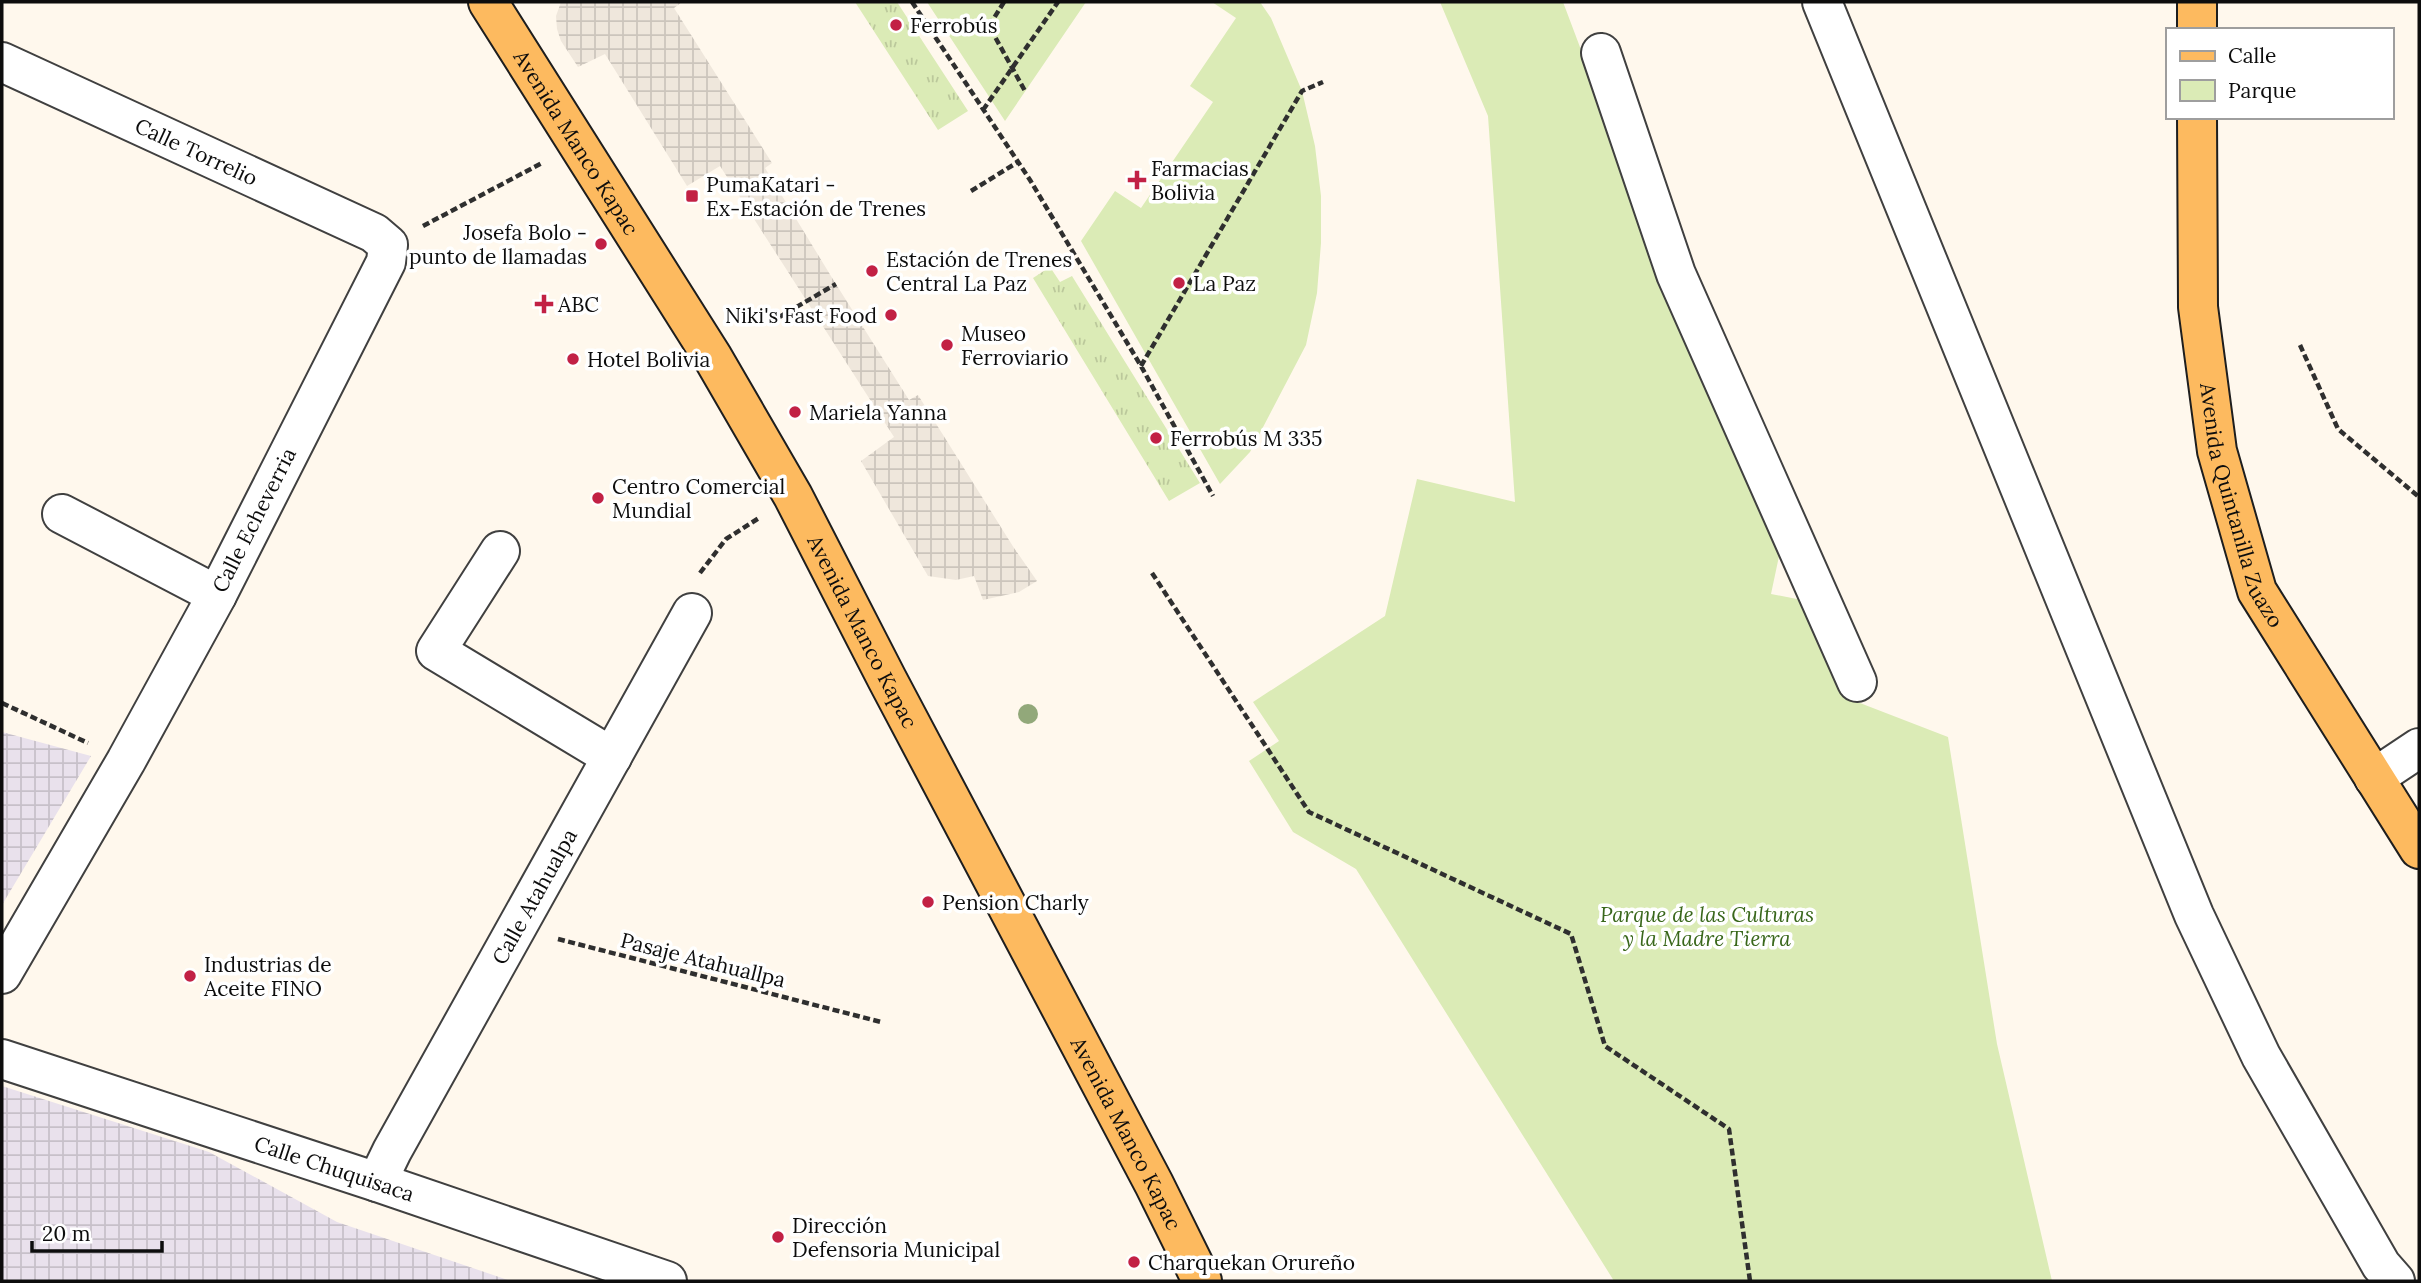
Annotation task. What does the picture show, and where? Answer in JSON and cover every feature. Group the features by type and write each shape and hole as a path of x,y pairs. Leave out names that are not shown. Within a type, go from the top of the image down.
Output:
{"main road":[{"name":"Avenida Manco Kapac","path":"488,2 713,358 793,496 1154,1184 1202,1281"},
{"path":"2197,2 2197,28"},
{"name":"Avenida Quintanilla Zuazo","path":"2197,119 2198,307 2217,451 2257,592 2419,849"}],"street":[{"path":"1822,2 2194,915 2261,1056 2377,1276"},
{"path":"1601,53 1676,274 1857,682"},
{"name":"Calle Torrelio","path":"2,62 374,233 388,245"},
{"name":"Calle Echeverria","path":"2,974 127,761 217,595 386,262 388,245"},
{"path":"62,514 217,595"},
{"path":"500,551 436,651 612,758"},
{"name":"Calle Atahualpa","path":"377,1182 391,1151 692,613"},
{"path":"2374,778 2419,748"},
{"name":"Calle Chuquisaca","path":"2,1059 667,1281"}],"path":[{"path":"912,2 1018,162 1141,366 1213,496"},
{"path":"1004,2 989,26 1025,91"},
{"path":"983,110 1058,2"},
{"path":"1141,366 1302,91 1322,82"},
{"path":"388,245 576,144"},
{"path":"971,191 1018,162"},
{"path":"769,323 836,285"},
{"path":"2300,345 2338,429 2419,497"},
{"path":"692,613 692,583 726,539 793,496"},
{"path":"1153,573 1309,812 1571,934 1605,1046 1729,1129 1750,1281"},
{"path":"2,703 127,761"},
{"name":"Pasaje Atahuallpa","path":"516,928 881,1022"}],"shaded area":[{"path":"561,2 682,2 674,8 772,163 765,168 834,281 909,400 918,395 1037,581 1019,592 983,600 974,576 956,580 928,576 861,461 894,437 720,166 687,186 605,54 578,67 561,41 557,29 556,16"},
{"path":"2,732 91,756 2,905"},
{"path":"2,1086 209,1152 337,1222 511,1281 2,1281"}],"green space":[{"path":"855,2 897,2 968,111 938,130"},
{"path":"927,2 1086,2 1005,121"},
{"path":"1212,2 1260,2 1271,18 1302,91 1315,146 1321,196 1317,293 1306,345 1250,452 1220,484 1081,241 1115,191 1141,208 1213,102 1190,86 1236,18"},
{"name":"Parque de las Culturas y la Madre Tierra","path":"1440,2 1563,2 1667,278 1782,542 1771,594 1802,600 1847,698 1948,737 1997,1044 2052,1281 1614,1281 1356,869 1293,832 1249,761 1279,741 1253,702 1385,616 1417,479 1515,502 1488,116"},
{"path":"1050,267 1060,282 1072,276 1200,483 1169,501 1033,278"}],"place":[{"name":"Ferrobús","path":"896,25"},
{"name":"Farmacias Bolivia","path":"1137,180"},
{"name":"PumaKatari - Ex-Estación de Trenes","path":"692,196"},
{"name":"Josefa Bolo - punto de llamadas","path":"601,244"},
{"name":"Estación de Trenes Central La Paz","path":"872,271"},
{"name":"La Paz","path":"1179,283"},
{"name":"ABC","path":"544,304"},
{"name":"Niki's Fast Food","path":"891,315"},
{"name":"Museo Ferroviario","path":"947,345"},
{"name":"Hotel Bolivia","path":"573,359"},
{"name":"Mariela Yanna","path":"795,412"},
{"name":"Ferrobús M 335","path":"1156,438"},
{"name":"Centro Comercial Mundial","path":"598,498"},
{"name":"Pension Charly","path":"928,902"},
{"name":"Industrias de Aceite FINO","path":"190,976"},
{"name":"Dirección Defensoria Municipal","path":"778,1237"},
{"name":"Charquekan Orureño","path":"1134,1262"}]}
